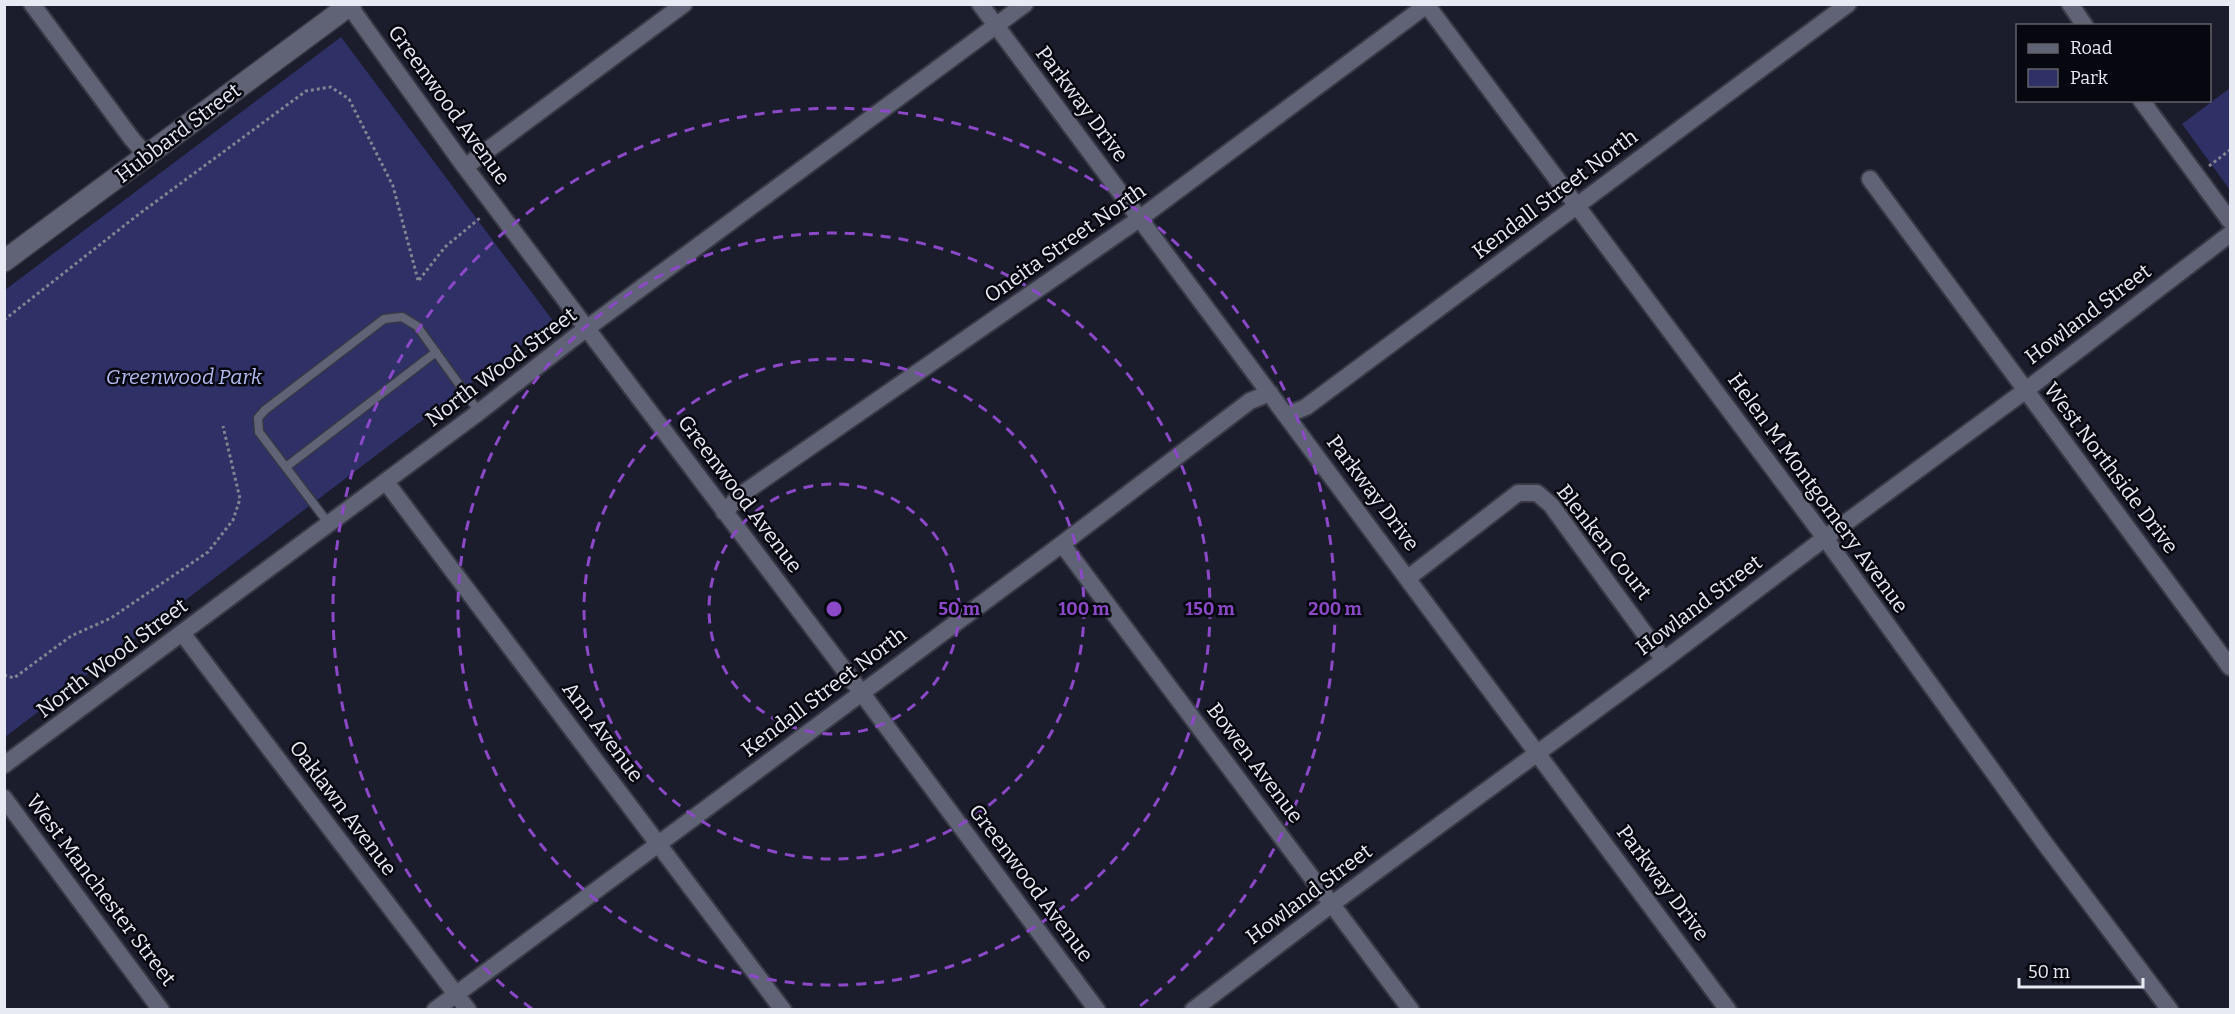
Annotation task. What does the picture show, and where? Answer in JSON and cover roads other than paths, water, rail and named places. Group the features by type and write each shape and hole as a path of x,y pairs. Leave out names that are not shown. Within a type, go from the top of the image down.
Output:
{"street":[{"path":"32,4 147,156"},
{"path":"465,166 684,4"},
{"name":"Parkway Drive","path":"980,4 1728,1010"},
{"name":"North Wood Street","path":"4,765 387,482 588,328 1024,4"},
{"name":"Kendall Street North","path":"1287,415 1306,406 1848,4"},
{"path":"2070,4 2084,24"},
{"name":"Hubbard Street","path":"4,261 349,5"},
{"name":"Greenwood Avenue","path":"349,5 465,166 1097,1010"},
{"name":"Helen M Montgomery Avenue","path":"1427,5 1824,538 2043,841 2170,1010"},
{"name":"Oneita Street North","path":"724,512 742,494 1139,219 1427,5"},
{"path":"2142,102 2230,221"},
{"name":"West Northside Drive","path":"1870,179 2230,667"},
{"name":"Howland Street","path":"1193,1010 1332,904 1539,753 1824,538 2026,390 2230,234"},
{"name":"Kendall Street North","path":"435,1010 1062,544 1250,401 1270,393"},
{"name":"Ann Avenue","path":"387,482 783,1010"},
{"name":"Blenken Court","path":"1408,578 1518,493 1537,493 1551,505 1664,660"},
{"name":"Bowen Avenue","path":"1062,544 1411,1010"},
{"name":"Oaklawn Avenue","path":"183,633 468,1010"},
{"name":"West Manchester Street","path":"4,798 161,1010"}],"lane":[{"path":"329,524 259,432 258,418 265,410 384,319 402,317 417,326 479,412"},
{"path":"286,467 436,352"}],"park label":[{"name":"Greenwood Park","path":"184,377"}]}
